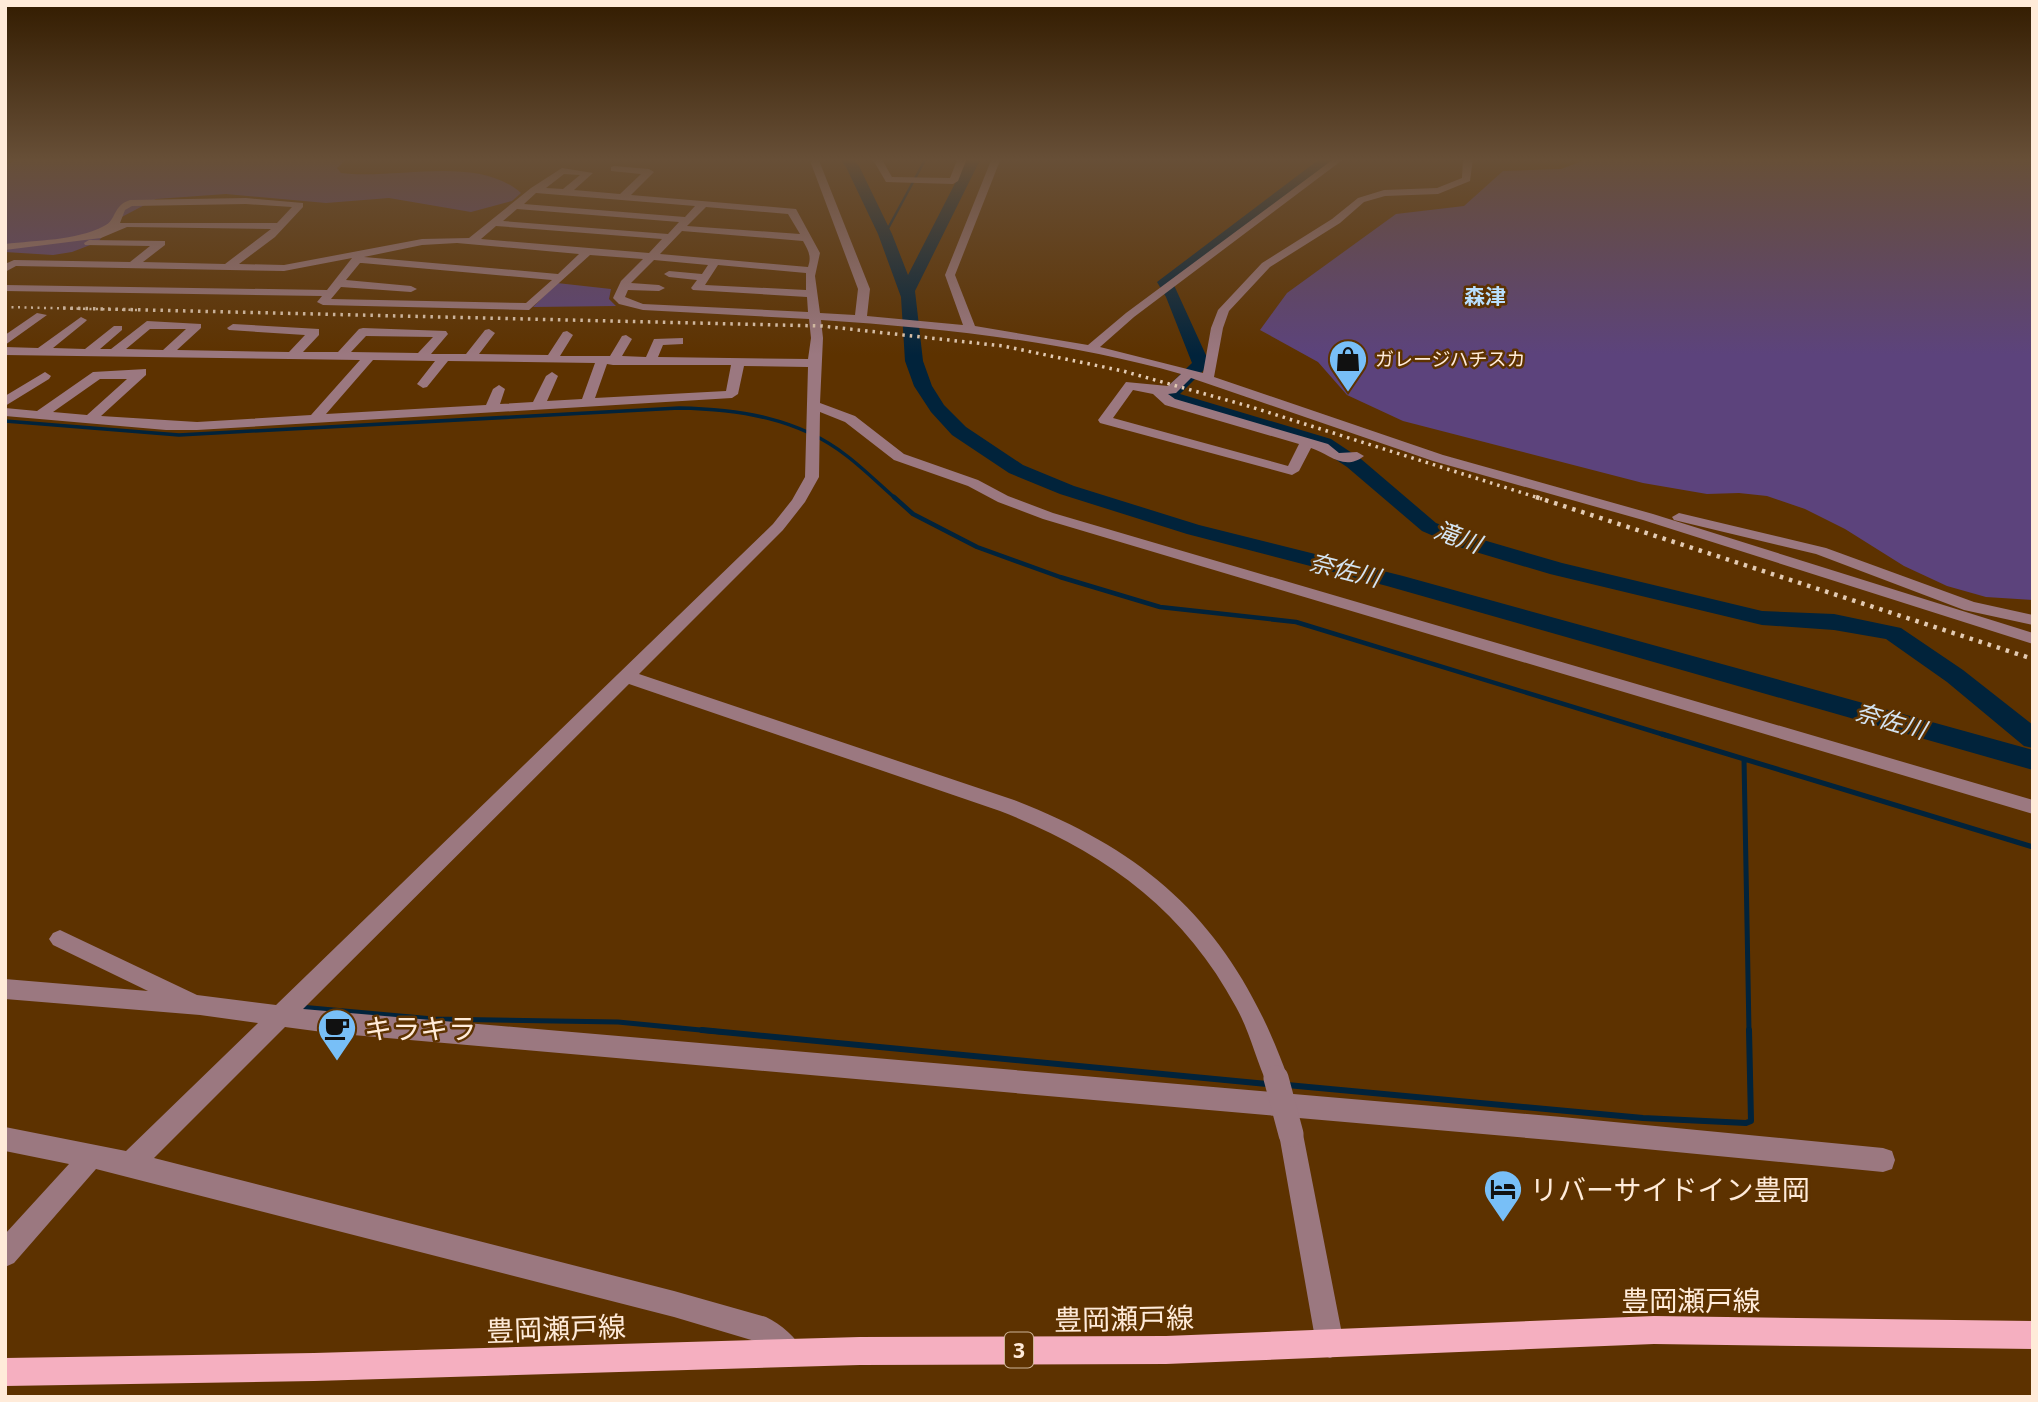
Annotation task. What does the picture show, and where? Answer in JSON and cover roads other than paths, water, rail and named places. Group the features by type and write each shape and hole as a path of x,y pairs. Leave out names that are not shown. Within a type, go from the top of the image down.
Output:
{"main road":[{"name":"豊岡瀬戸線","path":"5,1372 790,1353 1166,1350 1654,1330 2033,1335"}],"street":[{"path":"93,235 114,223"},
{"path":"229,266 284,223"},
{"path":"472,240 493,223"},
{"path":"499,223 670,237"},
{"path":"679,223 807,238"},
{"path":"130,1164 778,527 798,502 812,477 816,315 810,270 815,262 815,253 799,223"},
{"path":"838,223 864,289 862,317"},
{"path":"970,328 950,275 971,223"},
{"path":"1091,349 1130,315 1253,223"},
{"path":"1208,377 1214,341 1224,310 1266,265 1332,223"},
{"path":"5,247 100,235 125,224 281,226"},
{"path":"684,224 623,286 619,298 631,306 862,317 970,328 1091,349 1190,372 1438,458 1648,517 1660,514 1735,537 2033,639"},
{"path":"10,266 284,268 358,257 422,242 472,240 810,270"},
{"path":"10,266 35,250 89,243 162,243 102,289"},
{"path":"358,257 323,302 528,307 588,251"},
{"path":"358,257 560,277"},
{"path":"716,261 697,288 812,294"},
{"path":"222,290 250,267"},
{"path":"393,305 439,267"},
{"path":"669,274 704,277"},
{"path":"338,283 411,289"},
{"path":"623,286 659,288"},
{"path":"5,288 330,293"},
{"path":"456,306 472,293"},
{"path":"5,341 41,315"},
{"path":"40,352 81,320"},
{"path":"292,356 326,321"},
{"path":"90,419 197,326 147,325 114,353"},
{"path":"88,352 118,328"},
{"path":"233,328 315,332"},
{"path":"340,357 363,332 442,334 421,358"},
{"path":"469,359 489,333"},
{"path":"551,360 567,335"},
{"path":"587,402 608,361 626,339"},
{"path":"650,361 658,342 679,341"},
{"path":"5,351 814,363"},
{"path":"315,419 368,358"},
{"path":"423,384 444,358"},
{"path":"5,412 176,426 732,394 738,363"},
{"path":"1190,372 1172,390 1157,391 1130,385 1105,420 1289,477 1307,442"},
{"path":"40,415 96,375 139,375"},
{"path":"5,402 45,376"},
{"path":"539,404 552,376"},
{"path":"492,407 499,389"},
{"path":"1157,391 1170,402 1323,447 1336,457 1357,456"},
{"path":"814,409 850,419 899,457 973,482 1003,499 1048,516 2033,807"},
{"path":"1735,537 1821,551 1970,606 2033,620"},
{"path":"625,676 1015,809 1070,832 1103,850 1164,896 1217,954 1260,1031 1291,1134 1330,1344"},
{"path":"60,939 200,1005"},
{"path":"5,989 200,1005 330,1023 1521,1125 1883,1160"},
{"path":"5,1139 130,1164 714,1315 766,1331 790,1353"},
{"path":"5,1254 91,1157"}],"waterway":[{"name":"奈佐川","path":"880,223 909,297 914,361 923,386 937,408 959,431 1016,469 1067,490 1194,530 1395,581 2033,760"},
{"path":"885,234 891,223"},
{"path":"907,291 943,223"},
{"name":"滝川","path":"1243,223 1165,282 1174,297 1201,364 1170,393 1174,398 1324,443 1354,463 1429,527 1466,542 1558,569 1762,618 1834,622 1893,633 1955,676 2033,739"},
{"path":"5,421 179,435 679,408 723,411 767,418 809,433 847,456 896,499"},
{"path":"894,497 913,514 977,547 1060,577 1160,607 1296,622 1668,736"},
{"path":"1662,734 2033,847"},
{"path":"1744,759 1749,1032"},
{"path":"300,1007 433,1019 618,1022 721,1032"},
{"path":"702,1030 1267,1084"},
{"path":"1287,1085 1643,1118 1746,1123 1751,1121 1749,1030"}],"railway":[{"path":"5,307 138,310"},
{"path":"63,308 822,326 1003,346 1123,371 1248,406 1542,499"},
{"path":"1536,497 2033,659"}],"place":[{"name":"ガレージハチスカ","path":"1348,393"},
{"name":"キラキラ","path":"337,1062"},
{"name":"リバーサイドイン豊岡","path":"1503,1223"}],"district":[{"name":"森津","path":"1485,296"}]}
